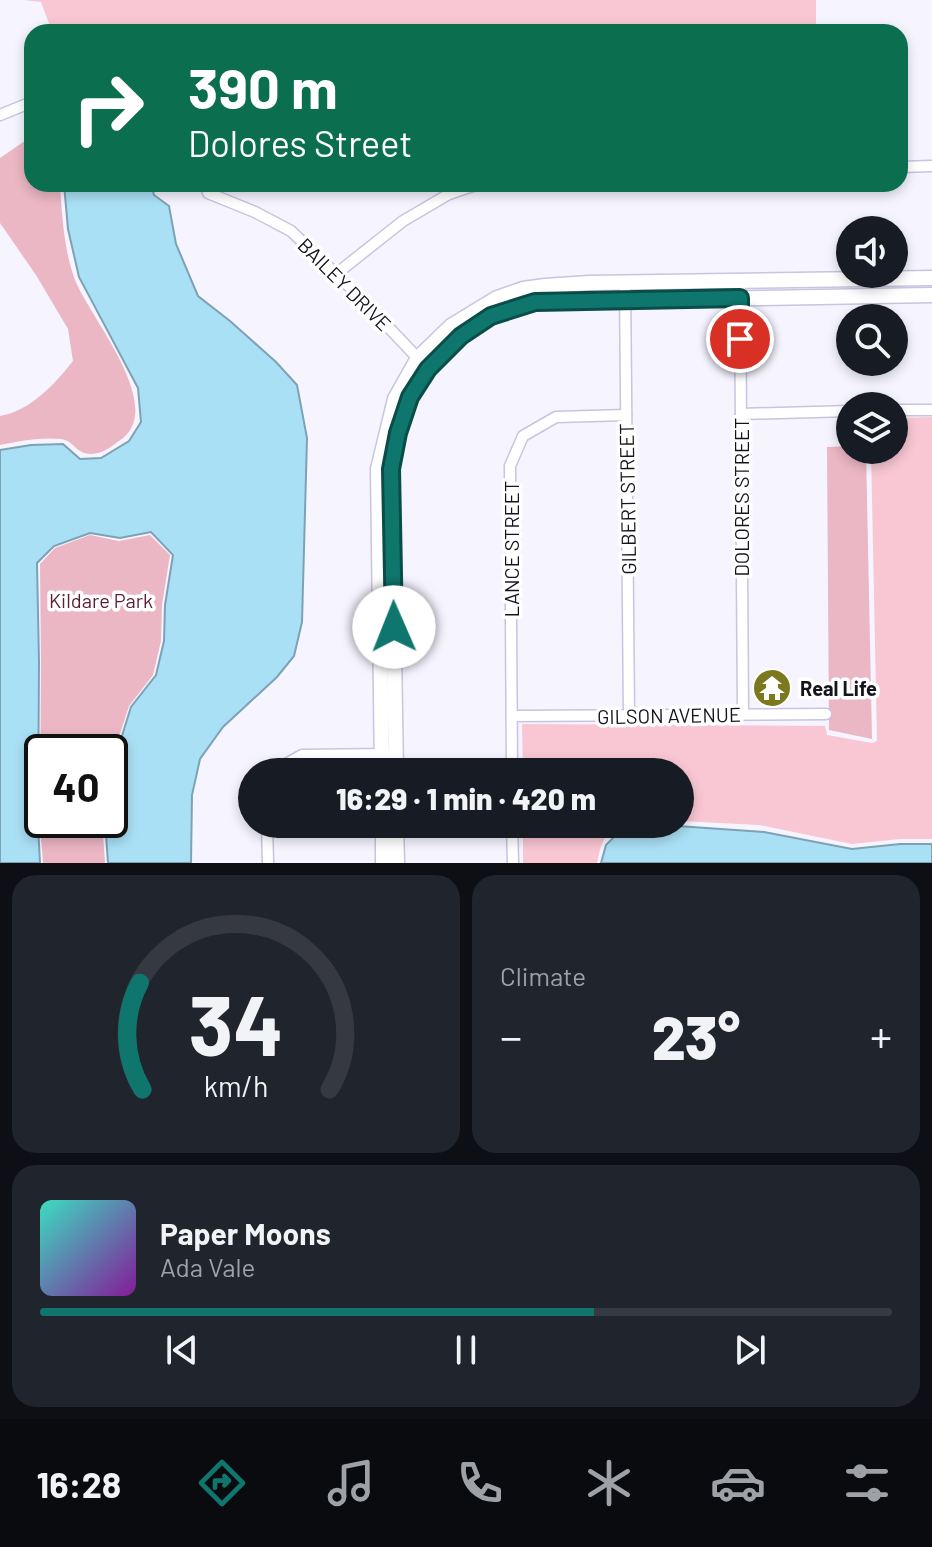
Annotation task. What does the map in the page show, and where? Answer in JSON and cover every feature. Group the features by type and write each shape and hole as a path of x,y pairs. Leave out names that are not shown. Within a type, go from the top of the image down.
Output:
{"street":[{"path":"0,115 24,105"},
{"path":"908,167 932,166"},
{"name":"BAILEY DRIVE","path":"215,192 291,231 423,364"},
{"path":"336,274 403,221 455,192"},
{"path":"908,278 932,278"},
{"path":"391,758 378,469 395,399 451,326 497,298 523,289 545,286 836,279"},
{"name":"DOLORES STREET","path":"740,281 743,714"},
{"name":"GILBERT STREET","path":"625,283 629,716"},
{"path":"854,288 854,296"},
{"path":"423,364 491,316 535,302 932,295"},
{"path":"908,410 932,410"},
{"path":"741,414 836,411"},
{"name":"LANCE STREET","path":"512,758 510,466 523,436 556,417 626,415"},
{"name":"GILSON AVENUE","path":"512,716 826,714"},
{"path":"297,758 302,755 389,754"},
{"path":"387,758 389,754"},
{"path":"267,838 268,863"},
{"path":"383,838 383,863"},
{"path":"396,838 397,863"},
{"path":"512,838 513,863"}],"shaded area":[{"path":"24,0 816,0 816,24 49,24 41,2"},
{"path":"932,417 932,839 852,844 759,825 694,822 694,758 523,758 522,724 825,726 827,735 875,742 871,464 908,464 908,418"},
{"path":"523,838 606,838 597,863 523,863"}],"green space":[{"path":"24,142 24,192 61,192 71,269 131,386 135,408 132,426 119,441 98,453 85,453 61,439 0,445 0,416 22,409 32,402 73,361 68,329 0,223 0,158"},
{"path":"827,447 836,447 836,464 866,464 872,739 829,730"},
{"name":"Kildare Park","path":"90,535 119,541 150,535 170,555 162,605 161,641 153,675 129,706 120,734 41,734 40,564 55,548"},
{"name":"Kildare Park","path":"41,838 103,838 105,863 43,863"}],"water":[{"path":"65,192 153,192 169,206 176,244 198,296 276,362 297,385 307,438 302,622 294,656 277,677 223,727 200,759 192,795 191,863 108,863 106,838 128,838 128,734 123,734 131,707 156,675 164,641 165,605 173,555 151,532 120,538 90,533 54,546 37,563 39,734 24,734 24,838 39,838 40,863 0,863 0,450 63,444 80,459 101,458 129,441 141,422 138,388 79,277 68,229"},
{"path":"694,827 764,832 852,849 932,844 932,863 601,863 606,845 613,838 694,838"}],"place":[{"name":"Real Life","path":"772,688"}],"route":[{"path":"394,627 391,469 398,433 410,397 428,369 461,336 491,316 535,302 740,298 740,339"}]}
